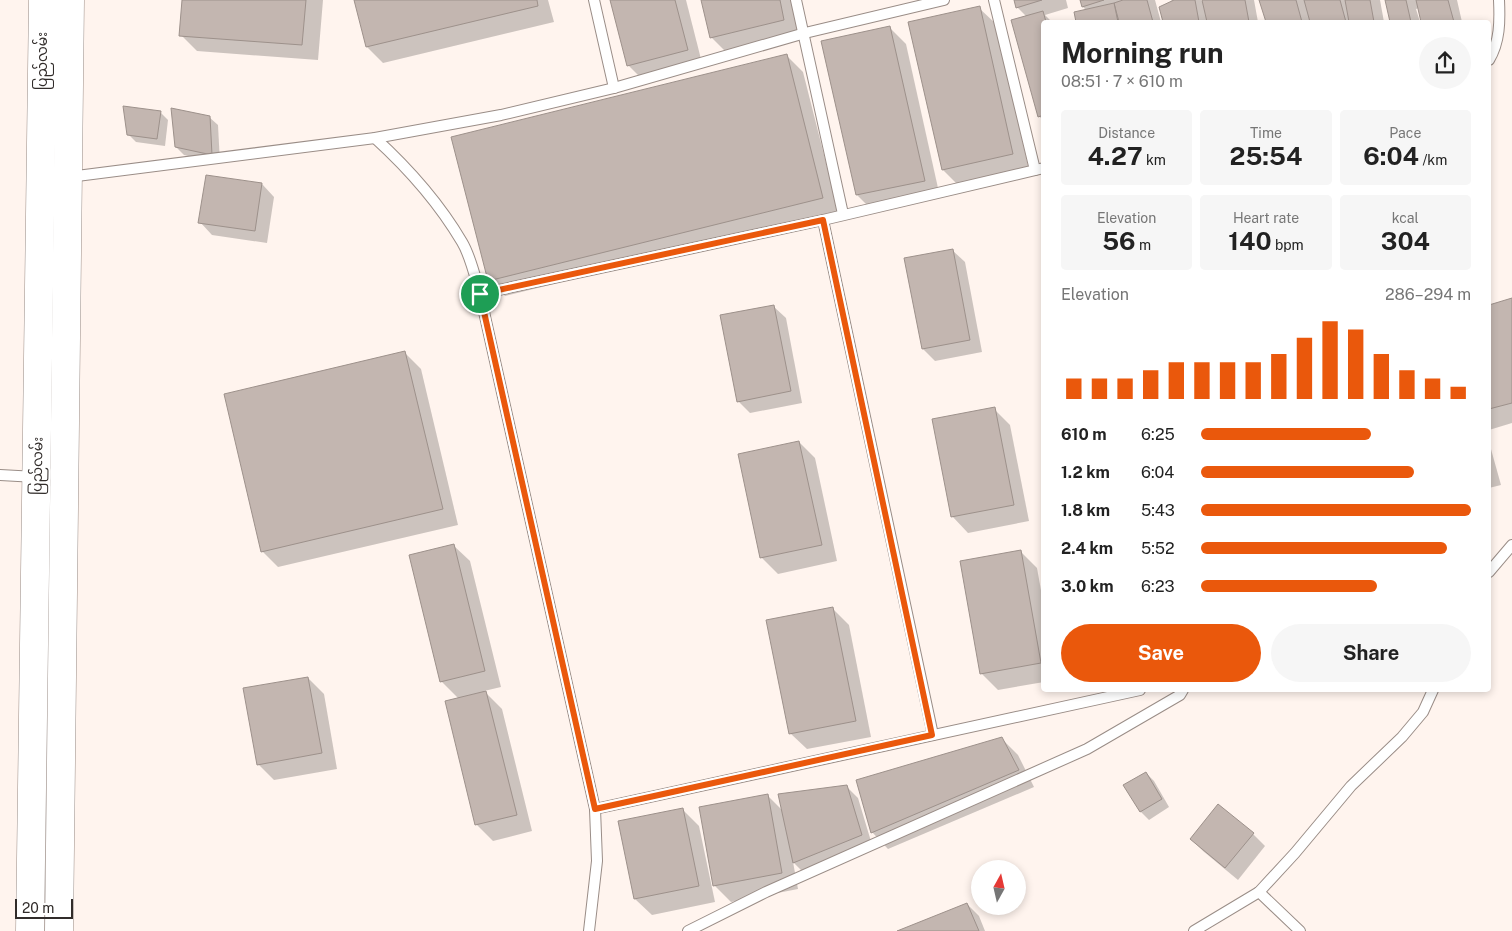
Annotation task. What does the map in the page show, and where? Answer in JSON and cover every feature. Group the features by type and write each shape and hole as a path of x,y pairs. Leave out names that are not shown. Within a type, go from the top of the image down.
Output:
{"highway":[{"name":"ပြည်လမ်း","path":"43,0 42,74 54,178 58,931"},
{"name":"ပြည်လမ်း","path":"30,931 37,477 54,178 70,74 70,0"},
{"path":"42,74 70,74"}],"lane":[{"path":"594,0 614,88"},
{"path":"796,0 843,214"},
{"path":"54,178 376,138 500,115 614,88 804,33 944,0"},
{"path":"480,294 823,220 1040,169 994,0"},
{"path":"1491,55 1498,39 1500,20 1499,0"},
{"path":"376,138 426,190 463,244 480,294 595,809 598,861 589,931"},
{"path":"823,220 932,735"},
{"path":"0,475 37,477"},
{"path":"1491,570 1512,546"},
{"path":"595,809 1131,692"},
{"path":"688,931 766,892 1086,749 1180,695 1182,692"},
{"path":"1194,931 1259,892 1295,853 1351,786 1402,737 1423,712 1433,692"},
{"path":"1259,892 1300,931"}],"building":[{"path":"182,0 306,0 302,45 179,36"},
{"path":"354,0 537,0 538,6 366,47"},
{"path":"610,0 675,0 688,50 627,66"},
{"path":"701,0 780,0 784,20 710,38"},
{"path":"1014,0 1042,0 1016,8"},
{"path":"1080,0 1104,0 1082,7"},
{"path":"1123,0 1147,0 1152,20 1118,20 1114,3"},
{"path":"1174,0 1195,0 1199,20 1162,20 1159,7"},
{"path":"1202,0 1245,0 1249,20 1207,20"},
{"path":"1259,0 1296,0 1301,20 1265,20"},
{"path":"1304,0 1340,0 1345,20 1309,20"},
{"path":"1345,0 1370,0 1374,20 1349,20"},
{"path":"1385,0 1406,0 1411,20 1390,20"},
{"path":"1416,0 1448,0 1453,20 1421,20"},
{"path":"1114,3 1118,20 1076,20 1074,12"},
{"path":"980,6 1013,154 942,170 908,22"},
{"path":"1043,11 1045,20 1041,20 1041,116 1038,117 1011,20"},
{"path":"890,26 925,181 856,195 821,41"},
{"path":"787,54 823,198 488,281 451,137"},
{"path":"123,106 161,111 157,139 127,135"},
{"path":"171,108 210,116 212,155 175,147"},
{"path":"206,175 262,183 255,231 198,223"},
{"path":"953,249 970,340 922,349 904,258"},
{"path":"1512,298 1512,403 1491,408 1491,304"},
{"path":"774,305 791,391 737,402 720,315"},
{"path":"405,351 443,509 261,552 224,394"},
{"path":"995,407 1014,505 951,517 932,419"},
{"path":"799,441 822,545 760,558 738,454"},
{"path":"454,544 485,671 440,682 409,555"},
{"path":"1021,550 1041,663 980,674 960,561"},
{"path":"833,607 856,721 789,734 766,620"},
{"path":"308,677 322,753 257,765 243,688"},
{"path":"486,691 517,815 475,825 445,701"},
{"path":"1002,737 1019,770 871,833 856,780"},
{"path":"1146,772 1162,799 1140,812 1123,785"},
{"path":"847,785 862,835 793,863 778,794"},
{"path":"768,794 782,873 713,886 699,807"},
{"path":"1218,804 1254,833 1225,868 1190,839"},
{"path":"683,808 699,886 634,899 618,821"},
{"path":"967,903 979,931 897,931"}],"route":[{"path":"823,220 932,735 595,809 480,294 823,220"}]}
